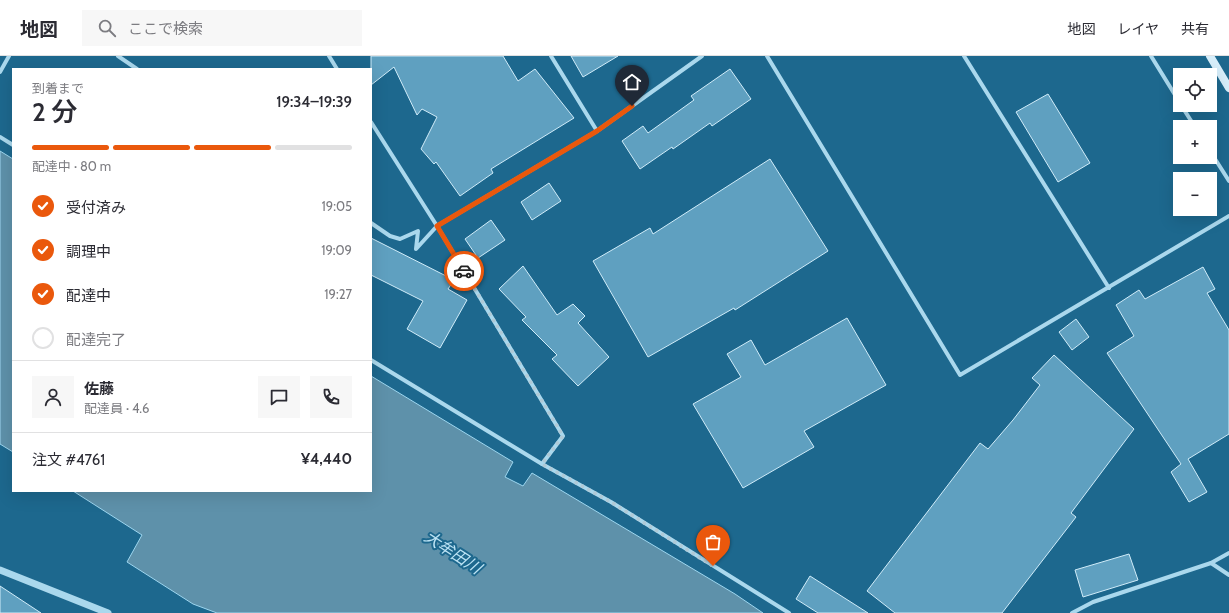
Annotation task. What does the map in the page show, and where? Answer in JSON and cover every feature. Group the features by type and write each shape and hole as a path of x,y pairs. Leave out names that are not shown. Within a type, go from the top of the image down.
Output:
{"main road":[{"path":"1210,56 1229,88"}],"street":[{"path":"0,72 9,56"},
{"path":"118,56 136,68"},
{"path":"329,56 336,68"},
{"path":"551,56 597,131"},
{"path":"372,224 390,236 400,239 418,231 416,249 437,226 597,131 702,56"},
{"path":"767,56 960,375 1229,216"},
{"path":"964,56 1109,288"},
{"path":"1150,56 1173,92"},
{"path":"372,124 437,226 563,436 542,464"},
{"path":"0,137 12,144"},
{"path":"1217,162 1229,181"},
{"path":"372,361 542,464 611,502 789,613"},
{"path":"1072,613 1093,602 1211,563 1229,553"},
{"path":"1211,563 1229,575"},
{"path":"0,570 108,613"}],"water":[{"path":"0,151 12,158 12,451 0,444"},
{"name":"大牟田川","path":"372,377 513,462 505,477 523,486 532,473 735,594 763,613 217,613 193,604 127,562 142,535 75,492 372,492"}],"building":[{"path":"371,56 503,56 518,81 535,69 574,118 491,169 493,173 460,196 436,162 434,164 421,149 437,117 422,109 417,115 394,67 372,84"},
{"path":"571,56 618,56 583,77"},
{"path":"730,69 751,99 712,126 710,123 673,149 672,147 640,169 622,141 643,126 648,133 694,100 691,96"},
{"path":"1048,94 1090,163 1058,182 1016,112"},
{"path":"770,159 828,251 735,310 734,308 648,357 593,261 650,228 653,234"},
{"path":"549,183 561,201 532,220 521,202"},
{"path":"491,220 505,240 478,258 465,239"},
{"path":"372,239 454,280 448,289 467,300 440,348 407,329 423,301 372,276"},
{"path":"523,266 557,315 573,304 585,316 578,323 609,357 578,386 552,359 557,355 522,320 526,317 499,289"},
{"path":"1203,267 1215,289 1207,293 1229,330 1229,434 1188,459 1207,492 1189,502 1171,472 1181,464 1107,353 1134,336 1116,305 1139,290 1145,299"},
{"path":"847,318 886,385 804,431 814,447 743,488 693,404 741,377 727,354 751,340 765,365"},
{"path":"1076,319 1089,337 1072,350 1059,332"},
{"path":"1054,355 1134,429 1071,513 1076,517 1002,613 895,613 867,591 980,443 988,449 1013,420 1040,385 1032,378"},
{"path":"1129,554 1138,580 1083,597 1075,570"},
{"path":"810,576 868,613 818,613 796,599"},
{"path":"0,586 41,613 0,613"}],"way so far":[{"path":"464,271 563,436 542,464 611,502 713,566"}],"route":[{"path":"464,271 437,226 597,131 632,106"}]}
